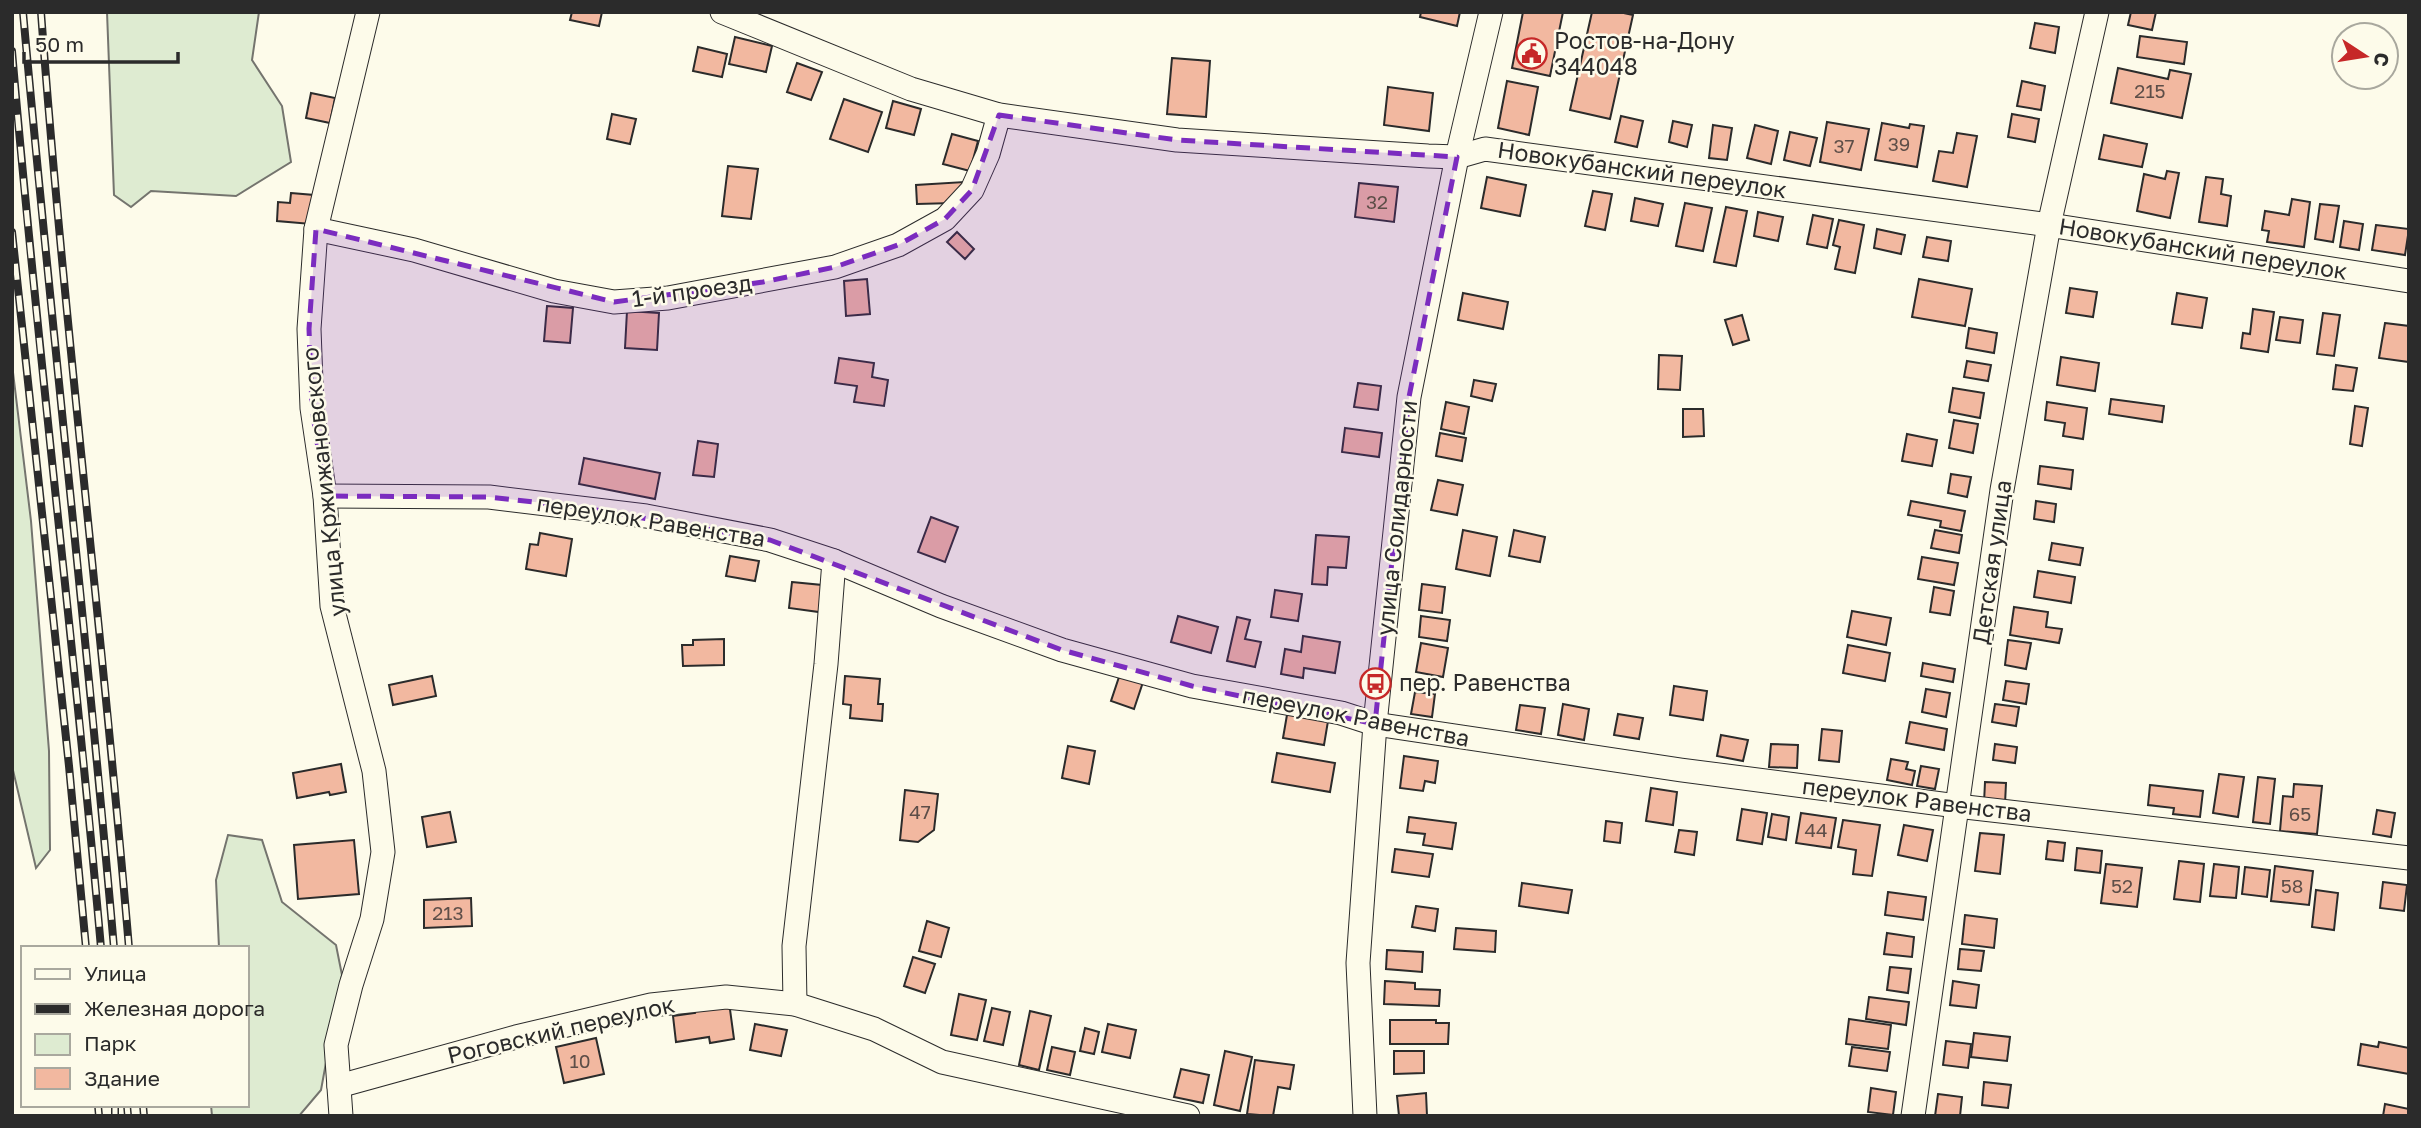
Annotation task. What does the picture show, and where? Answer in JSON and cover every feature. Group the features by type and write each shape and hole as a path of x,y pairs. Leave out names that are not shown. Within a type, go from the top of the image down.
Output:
{"street":[{"name":"улица Кржижановского","path":"341,1116 336,1045 372,919 383,852 374,771 332,606 325,496 311,395 309,329 316,229 368,12"},
{"name":"улица Солидарности","path":"1365,1116 1358,963 1376,724 1409,397 1457,157 1491,12"},
{"name":"Детская улица","path":"1913,1116 2002,490 2049,225 2096,12"},
{"name":"Новокубанский переулок","path":"737,15 911,89 999,115 1177,139 1457,157 1485,149 2049,225 2409,281"},
{"name":"1-й проезд","path":"316,229 414,250 554,291 614,302 668,298 835,267 898,245 922,232 945,219 972,190 988,153 999,115"},
{"name":"переулок Равенства","path":"325,496 489,497 646,516 770,540 834,561 941,606 1062,650 1192,686 1341,713 1376,724 1681,770 1957,806 2409,858"},
{"path":"794,1004 794,946 826,664 834,561"},
{"name":"Роговский переулок","path":"339,1086 516,1037 650,1005 726,997 794,1004 874,1029 942,1062 1188,1116"}],"highlighted area":[{"path":"999,115 1177,140 1457,157 1409,397 1375,724 1192,686 1062,650 770,540 579,507 489,497 325,496 312,408 309,329 316,229 614,302 763,282 835,267 898,245 945,219 972,190"}],"green space":[{"path":"107,12 259,12 252,60 282,106 291,162 236,196 151,191 131,207 114,195"},
{"path":"12,364 31,521 49,751 50,850 36,868 12,766"},
{"path":"228,835 262,840 282,902 336,945 342,975 321,1090 299,1116 212,1116 211,1107 248,1107 248,946 219,946 216,880"}],"building":[{"path":"572,12 602,12 599,26 570,20"},
{"path":"1421,12 1460,12 1457,26 1420,17"},
{"path":"1523,12 1563,12 1550,76 1512,68"},
{"path":"1592,12 1633,15 1610,119 1570,110"},
{"path":"2131,12 2156,12 2152,30 2128,25"},
{"path":"2035,23 2059,27 2055,53 2030,48"},
{"path":"2140,36 2187,42 2184,64 2137,57"},
{"path":"735,37 772,46 766,72 729,64"},
{"path":"698,47 727,54 722,77 693,71"},
{"path":"1172,58 1210,61 1206,117 1167,114"},
{"path":"797,63 822,72 811,100 787,92"},
{"path":"2118,68 2168,79 2170,70 2191,74 2182,118 2111,103"},
{"path":"1507,81 1538,87 1529,135 1498,128"},
{"path":"2022,81 2045,86 2041,110 2017,106"},
{"path":"1388,87 1433,93 1429,131 1384,125"},
{"path":"311,93 335,98 330,123 306,118"},
{"path":"844,99 882,112 868,152 830,139"},
{"path":"893,101 921,109 914,135 886,128"},
{"path":"612,114 636,119 630,144 607,139"},
{"path":"2012,114 2039,119 2035,142 2008,137"},
{"path":"1621,116 1643,121 1637,147 1615,142"},
{"path":"1673,121 1692,125 1687,147 1669,142"},
{"path":"1827,122 1869,129 1861,170 1820,162"},
{"path":"1882,123 1909,128 1910,124 1924,126 1917,167 1875,160"},
{"path":"1713,125 1732,128 1727,160 1709,158"},
{"path":"1755,125 1778,131 1771,164 1747,158"},
{"path":"1790,132 1817,138 1810,166 1784,160"},
{"path":"1957,133 1977,136 1967,187 1933,181 1939,151 1953,153"},
{"path":"952,134 978,141 970,171 943,164"},
{"path":"2104,135 2147,144 2142,167 2099,159"},
{"path":"728,166 758,169 751,219 722,216"},
{"path":"2167,171 2179,173 2170,218 2137,211 2144,174 2165,179"},
{"path":"1487,177 1526,185 1520,216 1481,208"},
{"path":"2206,177 2223,179 2221,194 2231,196 2227,226 2199,222"},
{"path":"964,182 954,203 917,204 916,185"},
{"path":"1359,183 1398,187 1394,222 1355,217"},
{"path":"1593,191 1612,194 1605,230 1585,226"},
{"path":"291,193 314,195 311,224 277,221 278,202 290,203"},
{"path":"1635,198 1663,204 1658,226 1631,221"},
{"path":"2292,199 2310,202 2304,247 2267,242 2269,231 2262,230 2265,211 2289,215"},
{"path":"1685,203 1712,208 1703,251 1676,246"},
{"path":"2320,204 2339,206 2333,242 2315,239"},
{"path":"1726,207 1747,211 1736,266 1714,262"},
{"path":"1758,212 1783,217 1778,241 1754,236"},
{"path":"1813,215 1833,219 1827,248 1807,244"},
{"path":"1839,220 1864,225 1855,273 1835,269 1840,247 1833,245"},
{"path":"2344,221 2363,224 2359,250 2340,247"},
{"path":"2376,225 2409,229 2405,255 2372,250"},
{"path":"1877,229 1905,235 1901,254 1874,248"},
{"path":"957,232 974,249 965,259 947,242"},
{"path":"1927,237 1951,241 1948,261 1923,257"},
{"path":"867,279 870,314 846,316 844,281"},
{"path":"1919,279 1972,289 1965,326 1912,317"},
{"path":"2070,288 2097,292 2093,317 2066,313"},
{"path":"1463,293 1508,302 1503,329 1458,320"},
{"path":"2177,293 2207,298 2202,328 2172,324"},
{"path":"547,306 573,308 570,343 544,341"},
{"path":"2253,309 2274,312 2268,352 2241,348 2243,333 2250,334"},
{"path":"627,311 659,313 657,350 625,348"},
{"path":"2323,313 2340,315 2334,356 2317,354"},
{"path":"1742,315 1749,340 1733,345 1725,320"},
{"path":"2280,317 2303,320 2300,343 2276,340"},
{"path":"2385,323 2409,326 2409,362 2379,358"},
{"path":"1969,328 1997,333 1994,353 1966,348"},
{"path":"1659,355 1682,356 1680,390 1658,389"},
{"path":"2061,357 2099,363 2095,391 2057,385"},
{"path":"839,358 874,363 872,377 888,380 884,406 854,402 857,386 835,383"},
{"path":"1967,361 1991,365 1988,381 1964,377"},
{"path":"2336,365 2357,368 2353,391 2333,389"},
{"path":"1474,380 1496,384 1492,401 1471,396"},
{"path":"1358,383 1381,386 1378,410 1354,407"},
{"path":"1953,388 1984,393 1980,418 1949,412"},
{"path":"2111,399 2164,406 2162,422 2109,414"},
{"path":"1446,402 1469,407 1464,434 1441,429"},
{"path":"2047,402 2087,408 2083,439 2063,436 2065,423 2045,420"},
{"path":"2355,406 2368,408 2362,446 2350,444"},
{"path":"1683,409 1703,409 1704,436 1683,437"},
{"path":"1954,420 1978,424 1973,453 1949,448"},
{"path":"1345,428 1382,433 1379,457 1342,452"},
{"path":"1440,433 1466,438 1462,461 1436,456"},
{"path":"1907,434 1937,440 1932,466 1902,461"},
{"path":"698,441 718,444 714,477 693,475"},
{"path":"584,458 660,473 655,499 579,484"},
{"path":"2040,466 2073,470 2071,489 2038,484"},
{"path":"1951,474 1971,477 1967,497 1948,493"},
{"path":"1438,480 1463,485 1457,515 1431,510"},
{"path":"1911,501 1965,511 1961,531 1940,527 1941,521 1908,515"},
{"path":"2036,501 2056,504 2054,522 2034,519"},
{"path":"931,517 958,527 945,562 918,552"},
{"path":"1463,530 1497,537 1490,576 1456,569"},
{"path":"1514,530 1545,537 1540,562 1509,556"},
{"path":"1935,530 1962,535 1959,553 1931,548"},
{"path":"540,533 572,539 566,576 526,569 530,544 538,545"},
{"path":"1316,535 1349,537 1346,568 1328,567 1327,585 1312,584"},
{"path":"2052,543 2083,548 2080,565 2049,560"},
{"path":"730,556 759,561 755,581 726,576"},
{"path":"1922,557 1958,563 1954,585 1918,579"},
{"path":"2038,571 2075,577 2071,603 2034,597"},
{"path":"792,582 822,585 819,612 789,608"},
{"path":"1422,584 1445,587 1442,613 1419,610"},
{"path":"1934,587 1954,591 1950,615 1930,612"},
{"path":"1275,590 1302,594 1298,621 1271,617"},
{"path":"2014,607 2048,612 2046,627 2062,629 2059,643 2010,635"},
{"path":"1852,611 1891,618 1886,645 1847,637"},
{"path":"1178,616 1218,627 1211,653 1171,642"},
{"path":"1421,616 1450,620 1447,641 1419,637"},
{"path":"1237,617 1250,620 1245,639 1261,642 1255,667 1227,661"},
{"path":"1303,636 1340,642 1335,673 1304,668 1303,678 1281,674 1285,649 1301,652"},
{"path":"724,639 724,665 683,666 682,645 693,645 693,640"},
{"path":"2008,640 2031,643 2026,669 2005,665"},
{"path":"1421,643 1448,648 1443,677 1416,672"},
{"path":"1848,645 1890,653 1885,681 1843,673"},
{"path":"1923,663 1955,669 1953,682 1921,676"},
{"path":"1121,671 1144,679 1134,709 1111,701"},
{"path":"432,676 436,696 393,705 389,685"},
{"path":"845,676 880,679 878,704 883,704 882,721 850,718 851,705 843,704"},
{"path":"2006,681 2029,684 2026,704 2003,700"},
{"path":"1674,686 1707,691 1703,720 1670,715"},
{"path":"1926,689 1950,693 1946,717 1922,712"},
{"path":"1415,692 1435,694 1432,717 1411,714"},
{"path":"1563,704 1589,709 1584,740 1558,735"},
{"path":"1995,704 2019,707 2016,726 1992,722"},
{"path":"1520,705 1545,708 1541,734 1516,730"},
{"path":"1288,709 1329,715 1324,745 1283,738"},
{"path":"1618,714 1643,718 1639,739 1614,735"},
{"path":"1910,722 1947,729 1944,750 1906,743"},
{"path":"1822,729 1842,731 1839,762 1819,760"},
{"path":"1721,735 1748,740 1743,761 1717,756"},
{"path":"1771,744 1798,745 1797,768 1769,767"},
{"path":"1995,744 2017,747 2015,763 1993,760"},
{"path":"1068,746 1095,751 1089,784 1062,778"},
{"path":"1277,753 1335,763 1330,792 1272,782"},
{"path":"1404,756 1438,761 1435,783 1425,781 1423,791 1400,788"},
{"path":"1891,759 1908,762 1906,769 1915,771 1912,785 1887,780"},
{"path":"341,764 346,792 297,798 293,773"},
{"path":"1921,766 1939,769 1935,789 1917,786"},
{"path":"2219,774 2244,777 2238,817 2213,813"},
{"path":"2258,777 2275,779 2270,824 2253,822"},
{"path":"1985,782 2006,783 2005,804 1984,803"},
{"path":"2294,784 2322,786 2317,834 2280,831 2283,796 2293,797"},
{"path":"2150,785 2203,791 2200,817 2173,814 2174,808 2148,805"},
{"path":"1651,788 1677,792 1673,825 1646,821"},
{"path":"905,790 938,794 934,830 918,842 900,840"},
{"path":"1742,809 1767,813 1762,844 1737,840"},
{"path":"2377,810 2395,813 2391,837 2373,834"},
{"path":"450,812 456,842 427,847 422,817"},
{"path":"1801,813 1836,818 1831,848 1796,843"},
{"path":"1772,814 1789,817 1786,840 1768,837"},
{"path":"1409,817 1456,823 1452,849 1423,845 1425,834 1407,832"},
{"path":"1843,820 1880,825 1872,876 1853,874 1856,850 1838,847"},
{"path":"1606,821 1622,823 1620,843 1604,841"},
{"path":"1904,825 1933,830 1927,861 1898,855"},
{"path":"1679,830 1697,832 1694,855 1675,852"},
{"path":"1980,833 2004,835 2000,874 1975,871"},
{"path":"354,840 359,894 298,899 294,845"},
{"path":"2048,841 2065,843 2063,861 2046,859"},
{"path":"2077,848 2102,851 2100,873 2075,870"},
{"path":"1395,849 1433,854 1429,877 1392,872"},
{"path":"2179,861 2204,864 2200,902 2174,899"},
{"path":"2106,864 2142,868 2137,907 2101,903"},
{"path":"2214,864 2239,867 2236,898 2210,896"},
{"path":"2275,866 2313,871 2309,905 2271,901"},
{"path":"2245,867 2270,870 2267,897 2242,894"},
{"path":"2383,882 2407,885 2404,911 2380,908"},
{"path":"1522,883 1572,890 1568,913 1519,906"},
{"path":"2316,890 2338,893 2334,930 2312,927"},
{"path":"1888,892 1926,897 1923,920 1885,915"},
{"path":"471,898 472,926 424,928 424,900"},
{"path":"1416,906 1438,909 1435,931 1412,927"},
{"path":"1965,915 1997,919 1994,948 1962,944"},
{"path":"927,921 949,928 941,957 919,951"},
{"path":"1456,928 1496,931 1495,952 1454,949"},
{"path":"1887,933 1914,937 1912,957 1884,954"},
{"path":"1960,949 1984,951 1981,971 1958,969"},
{"path":"1387,950 1423,952 1422,972 1386,969"},
{"path":"913,957 935,964 925,993 904,986"},
{"path":"1890,967 1911,969 1908,993 1887,990"},
{"path":"1385,981 1415,983 1415,989 1440,990 1439,1006 1384,1004"},
{"path":"1953,981 1979,985 1976,1008 1950,1005"},
{"path":"959,994 986,1000 977,1040 951,1035"},
{"path":"1869,997 1909,1002 1906,1025 1866,1019"},
{"path":"729,1002 734,1039 710,1043 709,1037 676,1042 673,1016 695,1013 694,1007"},
{"path":"992,1008 1010,1012 1003,1045 984,1041"},
{"path":"1030,1011 1051,1016 1039,1070 1019,1065"},
{"path":"1849,1019 1891,1025 1888,1049 1846,1044"},
{"path":"1390,1020 1436,1020 1436,1023 1449,1023 1448,1044 1390,1044"},
{"path":"755,1024 787,1030 781,1056 750,1050"},
{"path":"1108,1024 1136,1030 1130,1058 1102,1052"},
{"path":"1085,1028 1099,1032 1094,1054 1080,1051"},
{"path":"1974,1033 2010,1037 2007,1061 1971,1057"},
{"path":"596,1038 604,1074 564,1083 556,1047"},
{"path":"1946,1041 1971,1044 1968,1068 1943,1065"},
{"path":"2379,1042 2409,1048 2409,1074 2358,1065 2361,1044 2378,1047"},
{"path":"1052,1047 1075,1052 1070,1075 1047,1070"},
{"path":"1852,1047 1890,1052 1887,1071 1849,1066"},
{"path":"1225,1051 1252,1057 1240,1111 1214,1105"},
{"path":"1394,1051 1424,1051 1424,1073 1394,1074"},
{"path":"1255,1060 1294,1065 1290,1089 1278,1087 1273,1116 1247,1114"},
{"path":"1181,1069 1209,1075 1203,1103 1174,1097"},
{"path":"1984,1082 2011,1085 2008,1108 1982,1105"},
{"path":"1871,1088 1896,1092 1893,1115 1868,1112"},
{"path":"1426,1093 1427,1116 1399,1116 1397,1096"},
{"path":"1938,1094 1962,1097 1960,1116 1935,1116"},
{"path":"2385,1104 2409,1109 2409,1116 2383,1116"}],"railway":[{"path":"23,12 114,946"},
{"path":"41,12 129,946"},
{"path":"12,51 101,946"},
{"path":"12,232 86,946"},
{"path":"98,1107 99,1116"},
{"path":"115,1107 115,1116"},
{"path":"127,1107 128,1116"},
{"path":"143,1107 144,1116"}],"place":[{"name":"Ростов-на-Дону 344048","path":"1531,54"},
{"name":"пер. Равенства","path":"1376,683"}]}
